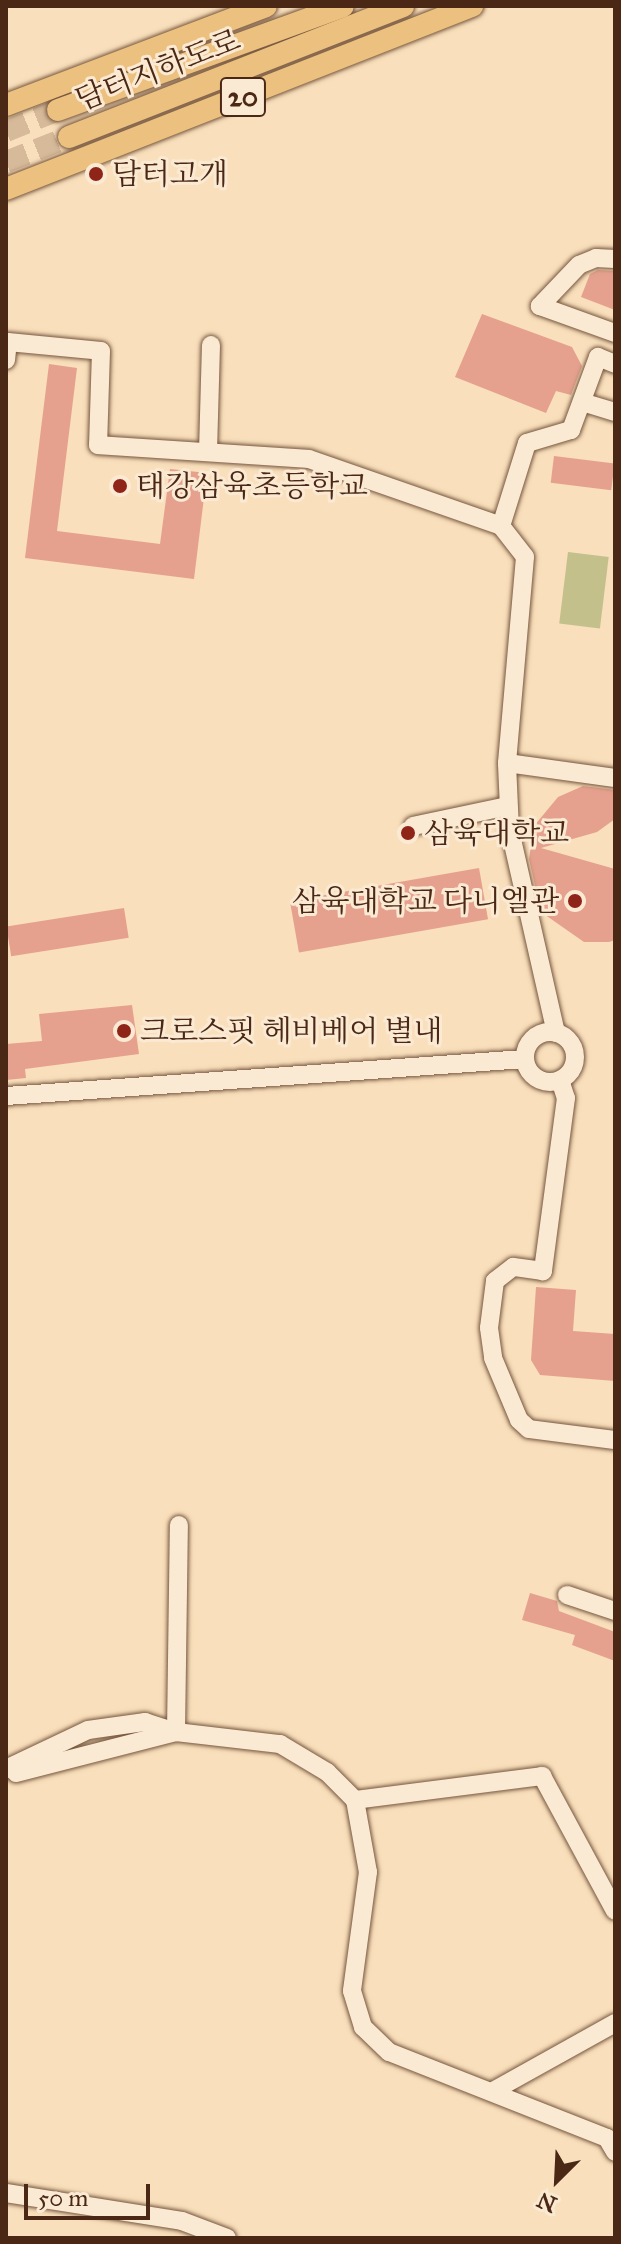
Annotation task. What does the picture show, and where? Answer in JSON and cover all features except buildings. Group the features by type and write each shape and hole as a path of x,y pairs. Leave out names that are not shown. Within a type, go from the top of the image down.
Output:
{"main road":[{"path":"6,105 266,6"},
{"name":"담터지하도로","path":"58,110 343,6"},
{"name":"담터지하도로","path":"69,137 403,6"},
{"name":"20","path":"8,187 472,6"}],"street":[{"path":"615,259 596,258 579,265 540,306 615,333"},
{"path":"6,360 8,342 101,351 98,445 309,459 501,526 525,557 507,763 508,806 556,1033"},
{"path":"208,452 211,345"},
{"path":"501,526 527,443 571,430 598,357 615,364"},
{"path":"582,402 615,412"},
{"path":"507,763 615,778"},
{"path":"413,826 508,806"},
{"path":"556,1033 569,1041 575,1055 571,1070 560,1080 537,1078 525,1059 534,1038 556,1033"},
{"path":"6,1096 525,1059"},
{"path":"560,1080 566,1098 543,1271 513,1267 495,1281 489,1328 493,1358 519,1420 529,1429 615,1440"},
{"path":"176,1732 179,1525"},
{"path":"567,1595 615,1611"},
{"path":"6,1772 88,1730 145,1722 176,1732 280,1744 327,1772 355,1800 368,1872 352,1991 363,2027 389,2052 607,2138 615,2152"},
{"path":"355,1800 542,1776 615,1911"},
{"path":"493,2091 615,2023"},
{"path":"6,2193 182,2221 227,2238"}],"shaded area":[{"path":"568,552 609,557 600,628 559,623"}],"tunnel":[{"path":"6,131 58,110"},
{"path":"6,162 69,137"}],"place":[{"name":"담터고개","path":"96,174"},
{"name":"태강삼육초등학교","path":"120,486"},
{"name":"삼육대학교","path":"408,833"},
{"name":"삼육대학교 다니엘관","path":"575,901"},
{"name":"크로스핏 헤비베어 별내","path":"124,1031"}]}
